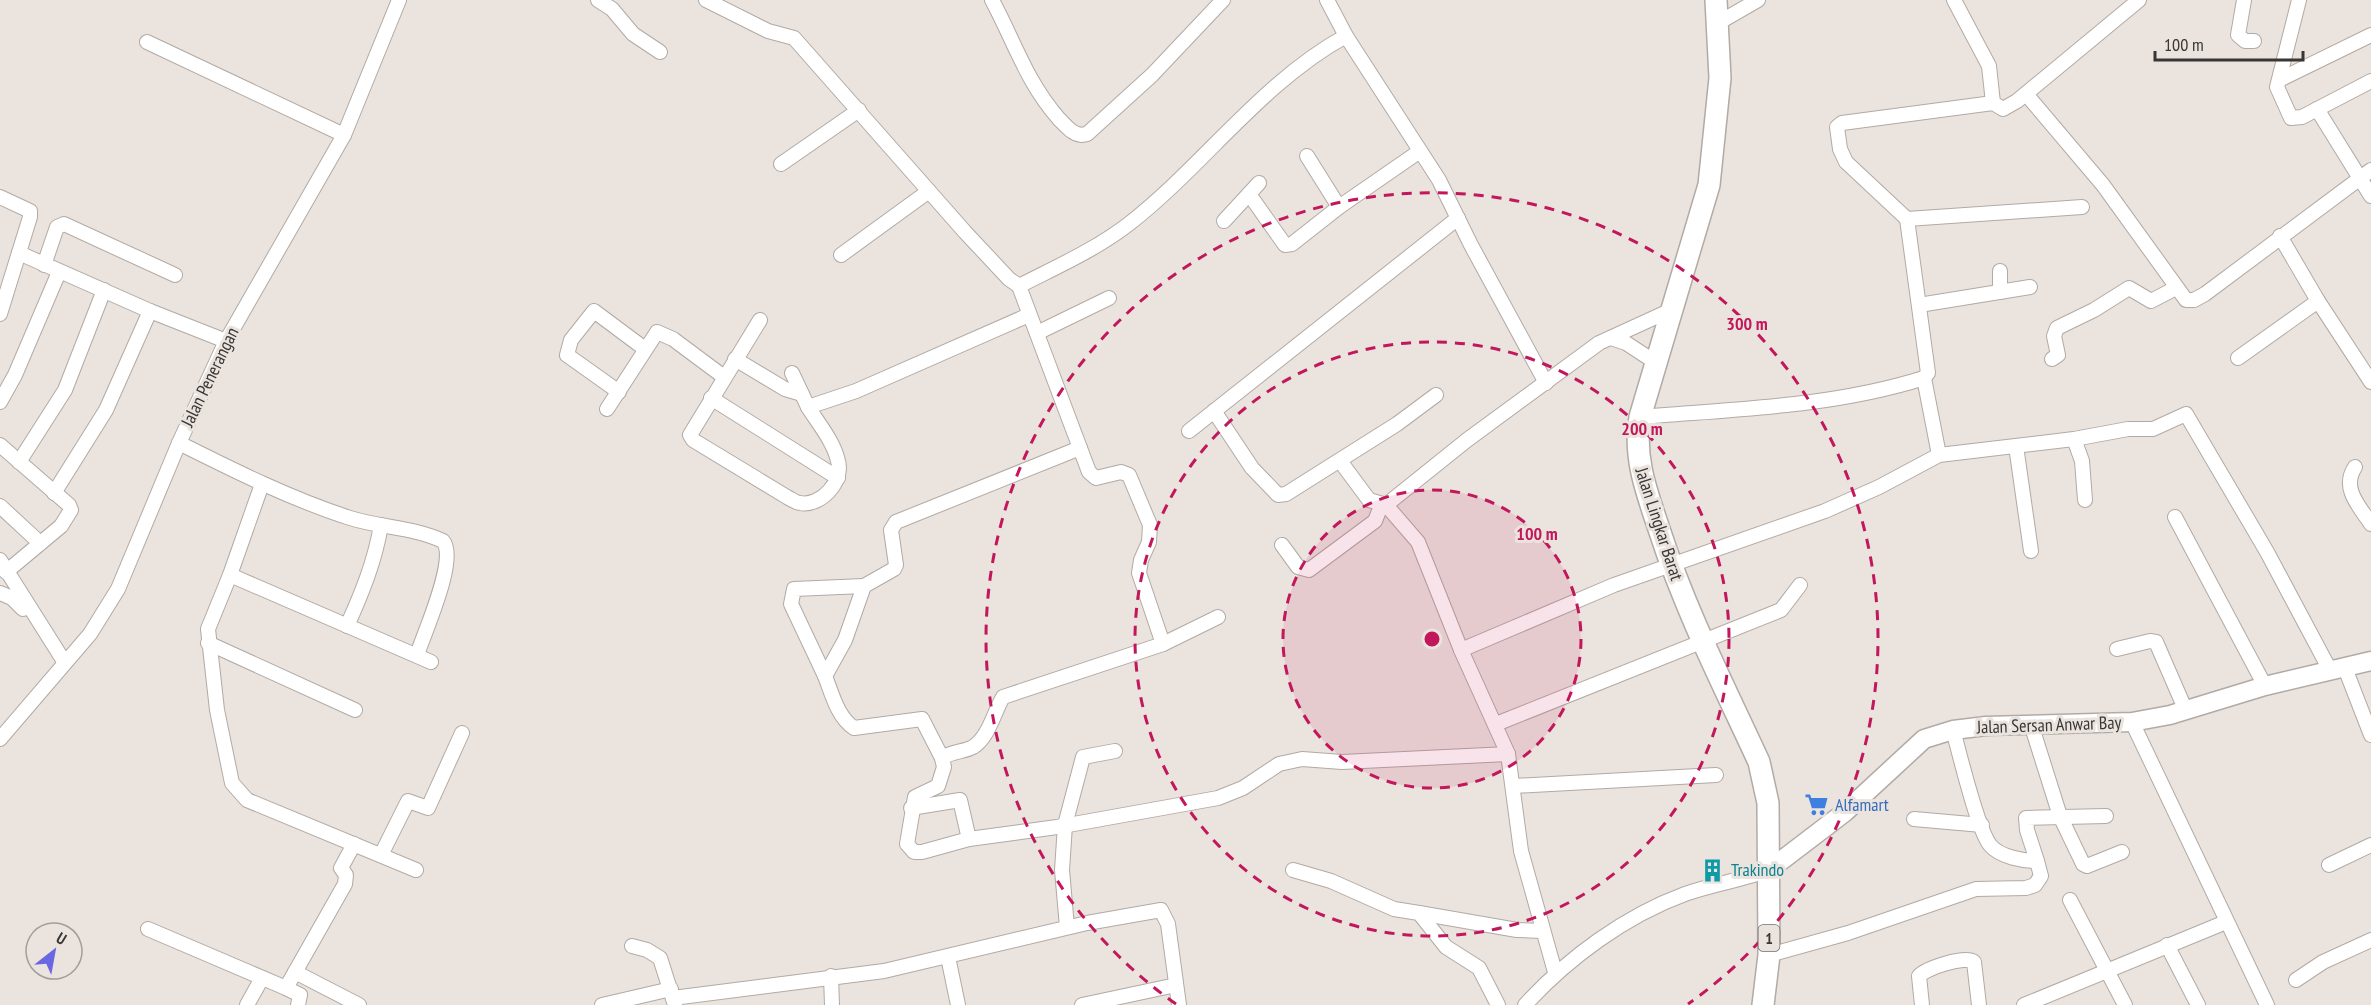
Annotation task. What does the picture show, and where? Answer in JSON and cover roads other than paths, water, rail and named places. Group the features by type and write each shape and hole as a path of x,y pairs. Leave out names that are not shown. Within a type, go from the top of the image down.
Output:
{"highway":[{"name":"Jalan Lingkar Barat","path":"1716,0 1720,78 1711,177 1655,362 1640,417 1637,444 1641,475 1671,566 1703,643 1759,762 1768,803 1769,955 1763,1005"}],"main road":[{"name":"Jalan Sersan Anwar Bay","path":"1769,870 1845,812 1913,746 1924,739 1953,730 2031,724 2132,722 2186,711 2265,686 2371,661"}],"street":[{"name":"Jalan Penerangan","path":"0,739 90,634 118,589 179,443 226,341 344,135 399,0"},
{"path":"598,0 612,9 633,34 660,51"},
{"path":"706,0 768,31 794,38 929,191 1009,279 1019,286 1092,476 1101,478 1121,472 1129,475 1150,525 1149,542 1139,573 1163,644"},
{"path":"992,0 1022,66 1039,96 1068,128 1081,135 1087,134 1152,75 1223,0"},
{"path":"1327,0 1346,36 1439,180 1546,383"},
{"path":"1718,23 1758,0"},
{"path":"1954,0 1989,66 1993,103 2003,109 2026,94 2139,0"},
{"path":"2244,0 2238,35 2246,41 2254,41"},
{"path":"2299,0 2277,89 2291,118 2295,120 2371,81"},
{"path":"2281,79 2371,35"},
{"path":"1019,286 1079,255 1128,225 1297,69 1346,36"},
{"path":"147,42 344,135"},
{"path":"2026,94 2103,185 2186,300 2199,298 2366,174"},
{"path":"1640,417 1778,406 1873,393 1928,375 1907,219 1846,162 1840,149 1838,125 1993,103"},
{"path":"2317,109 2366,174 2371,196"},
{"path":"781,164 859,110"},
{"path":"1249,194 1285,245 1292,244 1339,207 1420,151"},
{"path":"1307,156 1339,207"},
{"path":"1224,221 1259,183"},
{"path":"841,255 929,191"},
{"path":"0,197 30,211 0,314"},
{"path":"1907,219 2082,207"},
{"path":"1189,431 1458,218"},
{"path":"44,265 57,227 64,224 175,275"},
{"path":"2280,236 2318,301 2371,382"},
{"path":"19,253 150,311 226,341"},
{"path":"2000,271 2000,292"},
{"path":"0,402 15,375 59,272"},
{"path":"1919,305 2030,287"},
{"path":"2052,359 2058,355 2054,336 2057,328 2094,310 2129,288 2151,301 2176,288"},
{"path":"19,462 65,390 104,290"},
{"path":"1037,333 1109,298"},
{"path":"2238,358 2318,301"},
{"path":"619,392 567,355 571,340 590,308 645,349"},
{"path":"54,494 106,411 150,311"},
{"path":"1282,545 1298,567 1309,570 1375,521 1384,506 1467,440 1599,343 1670,311"},
{"path":"808,407 856,391 1029,315"},
{"path":"760,320 690,435 708,449 800,504 821,499 838,478 838,459 808,407 792,373"},
{"path":"607,410 657,332 662,332 724,377"},
{"path":"1611,338 1626,343 1655,362"},
{"path":"735,359 785,389 802,394"},
{"path":"1924,378 1939,455"},
{"path":"1214,411 1252,468 1278,495 1286,494 1340,461 1436,395"},
{"path":"711,398 838,478"},
{"path":"1461,650 1614,585 1825,511 1879,487 1939,455 2074,439 2128,429 2153,429 2186,414 2338,670 2371,735"},
{"path":"2074,439 2082,461 2085,500"},
{"path":"179,443 261,484 352,519 416,530 446,544 444,579 417,655"},
{"path":"0,445 69,505 71,510 61,526 40,543 5,565 34,608 64,664"},
{"path":"2016,446 2031,551"},
{"path":"1080,448 896,522 891,530 896,565 894,569 864,586 804,587 794,589 791,595 791,604 825,676 835,703 848,724 860,729 922,719 942,758 944,767 938,786 915,797 911,808 907,838 914,852 922,852 969,839 1218,798 1243,788 1280,764 1302,759 1342,762 1508,754"},
{"path":"1340,461 1369,500 1384,506 1418,542 1461,650 1496,724 1508,754 1521,851 1555,972"},
{"path":"2355,467 2350,477 2349,487 2371,524"},
{"path":"261,484 230,575 212,613 208,643 231,783 235,790 247,800 417,870"},
{"path":"0,506 40,543"},
{"path":"2175,517 2265,686"},
{"path":"347,626 363,591 381,525"},
{"path":"230,575 431,662"},
{"path":"1496,724 1703,643 1783,609 1800,585"},
{"path":"825,676 845,640 864,586"},
{"path":"0,593 20,606 64,664"},
{"path":"942,758 950,752 971,748 979,743 1003,697 1163,644 1218,617"},
{"path":"2118,649 2150,641 2156,642 2186,711"},
{"path":"208,643 355,710"},
{"path":"2132,722 2226,922 2268,1005"},
{"path":"2031,724 2060,816 2084,865 2122,852"},
{"path":"1953,730 1982,825 1993,848 2021,860 2037,861"},
{"path":"381,855 408,801 428,808 462,733"},
{"path":"1067,927 1062,870 1065,825 1083,757 1115,751"},
{"path":"1514,786 1716,775"},
{"path":"911,808 960,800 969,839"},
{"path":"1769,955 1848,933 1976,889 2020,890 2031,887 2041,876 2026,819 2106,816"},
{"path":"1914,819 1982,825"},
{"path":"286,988 345,884 346,875 341,868 354,844"},
{"path":"2329,865 2371,845"},
{"path":"1293,870 1331,881 1394,909 1517,930 1542,931"},
{"path":"1525,1005 1555,972 1610,934 1660,905 1686,894 1769,870"},
{"path":"2070,900 2125,1005"},
{"path":"602,1005 884,971 1067,927 1161,910 1168,924 1179,1005"},
{"path":"1419,913 1446,947 1479,968 1498,1005"},
{"path":"2025,1005 2048,1001 2108,971 2226,922"},
{"path":"148,929 300,995 298,1005"},
{"path":"2296,980 2323,962 2371,940"},
{"path":"2167,945 2198,1005"},
{"path":"632,946 647,950 660,958 673,997"},
{"path":"948,957 958,1005"},
{"path":"1922,1005 1919,976 1925,970 1966,958 1974,962 1979,1005"},
{"path":"295,972 359,1005"},
{"path":"831,976 832,1005"},
{"path":"247,1005 262,978"},
{"path":"1082,1005 1176,985"}],"place":[{"name":"Alfamart","path":"1817,805"},
{"name":"Trakindo","path":"1713,870"}]}
